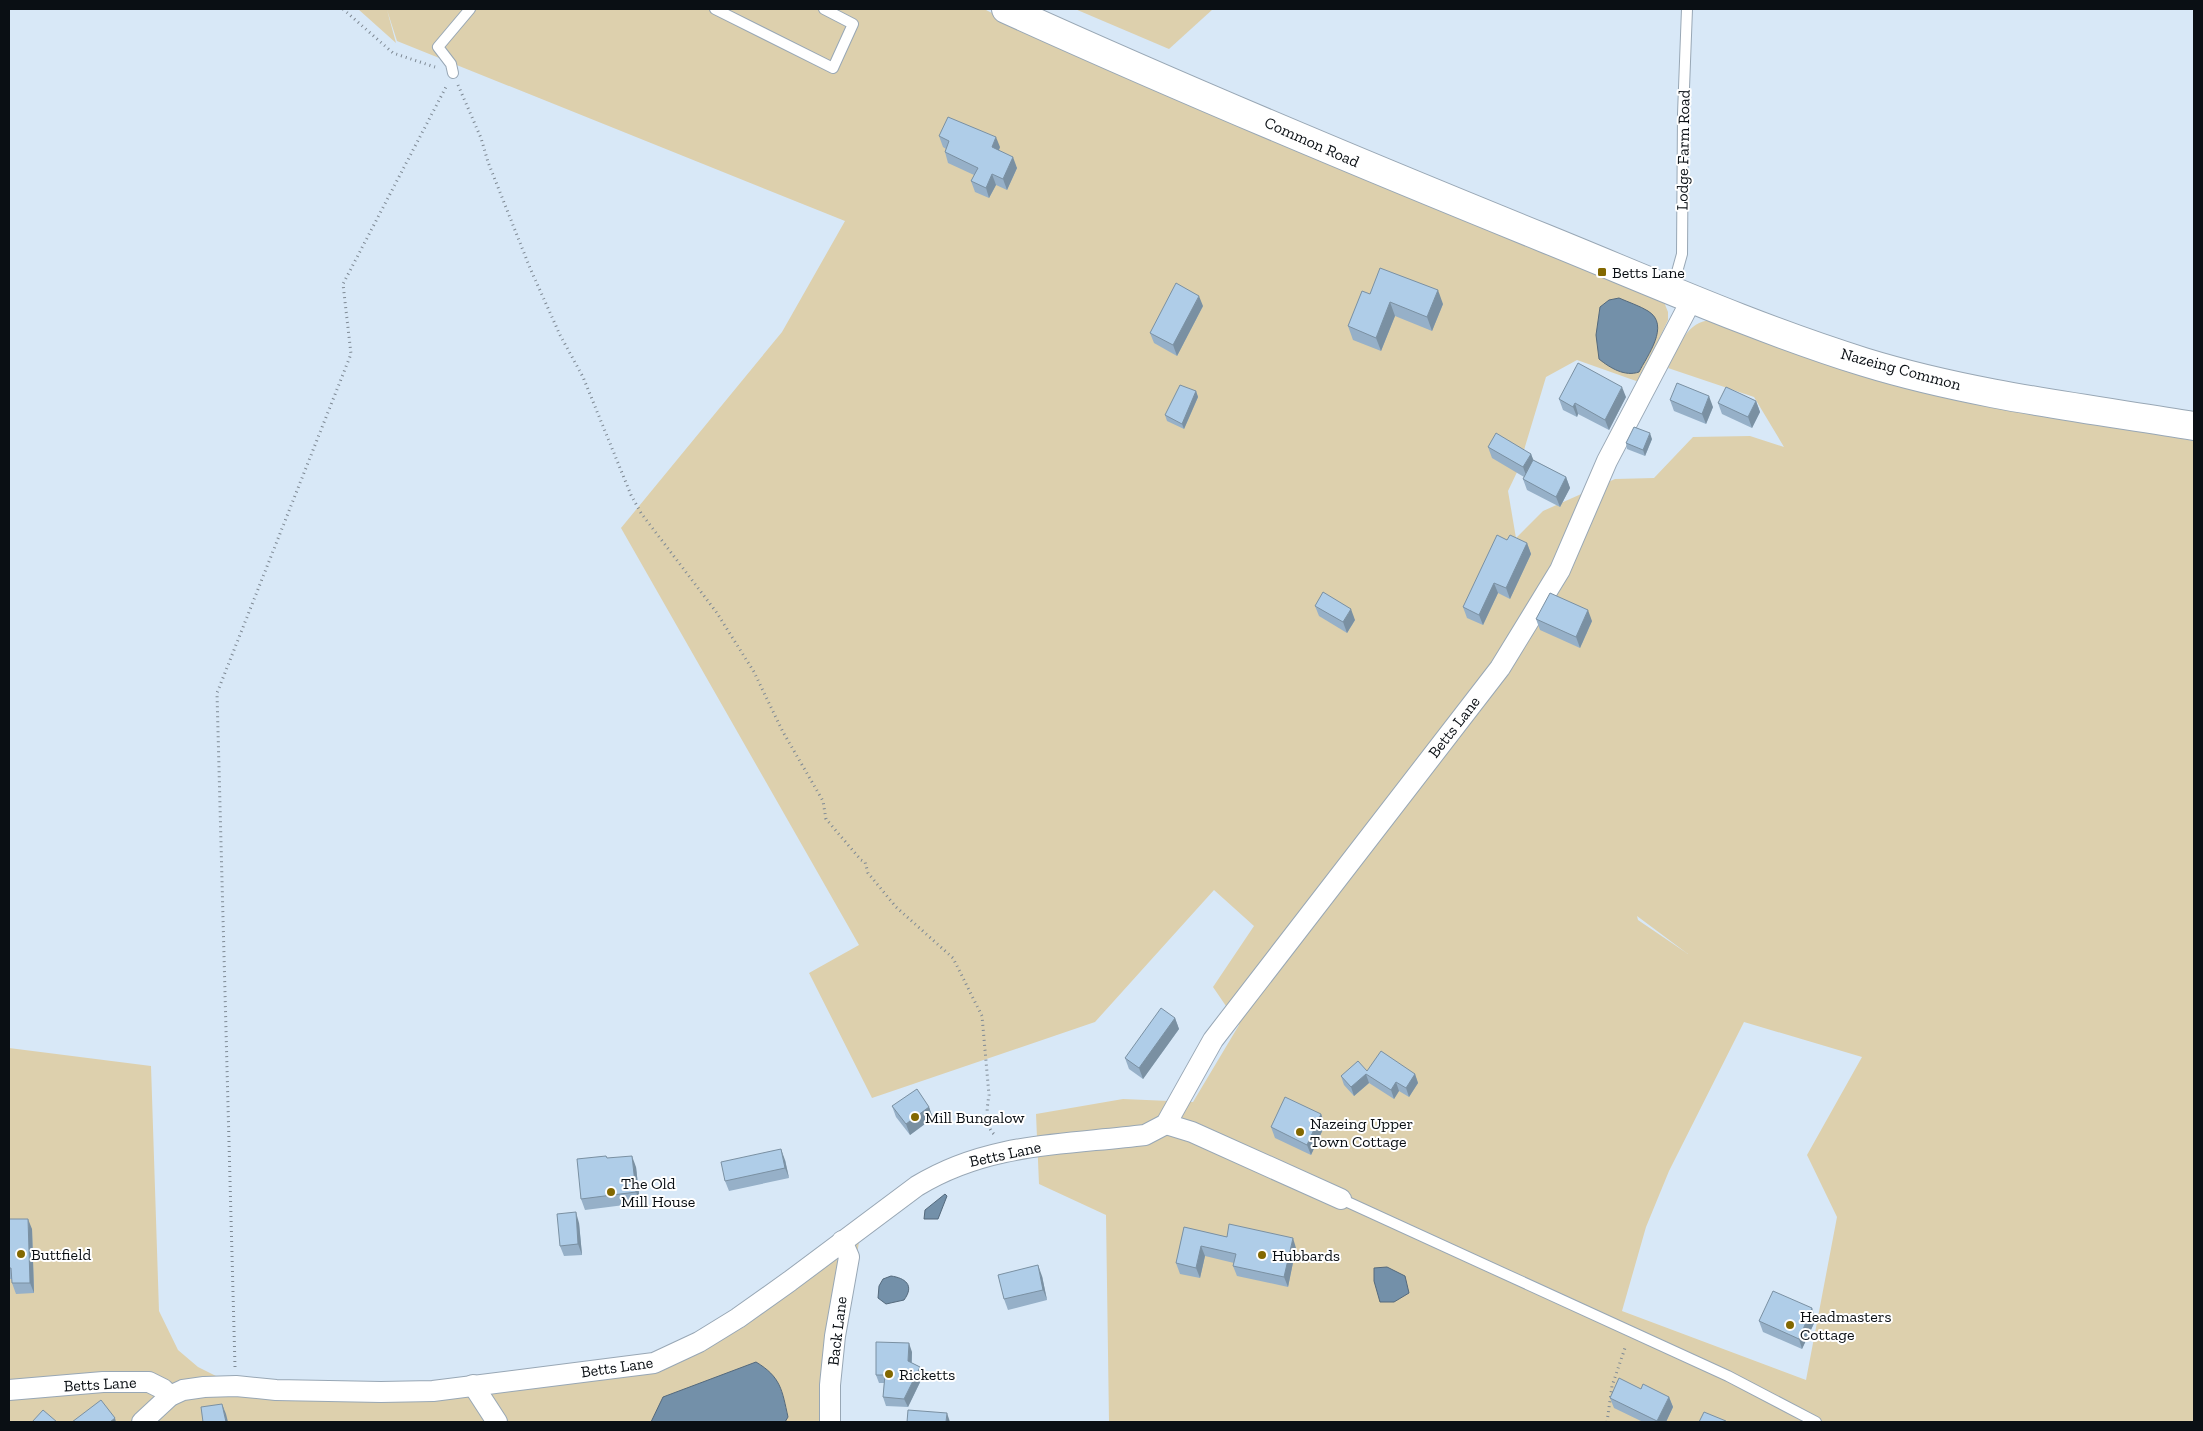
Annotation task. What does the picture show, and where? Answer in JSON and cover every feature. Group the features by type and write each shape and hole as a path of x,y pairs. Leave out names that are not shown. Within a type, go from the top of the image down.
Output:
{"street":[{"name":"Common Road","path":"1006,9 1352,160 1619,270"},
{"name":"Nazeing Common","path":"1619,270 1865,362 1960,386 2194,426"},
{"name":"Betts Lane","path":"9,1390 103,1382 149,1382 163,1389 170,1396 183,1390 236,1386 276,1390 433,1391 654,1363 699,1342 738,1318 938,1173 958,1164 1013,1150 1146,1135 1166,1124 1213,1040 1500,668 1560,570 1682,295"},
{"path":"1166,1124 1192,1132 1341,1200"},
{"name":"Back Lane","path":"830,1422 830,1384 835,1336 849,1257 842,1242"},
{"path":"473,1385 497,1422"},
{"path":"142,1422 170,1396"}],"lane":[{"path":"453,73 451,64 438,47 470,9"},
{"path":"715,9 833,68 853,24 824,9"},
{"name":"Lodge Farm Road","path":"1682,295 1683,114 1687,9"},
{"path":"1341,1200 1728,1376 1816,1422"}],"path":[{"path":"343,9 393,53 453,73 481,138 488,162 530,268 598,410 631,495 641,512 717,613 754,672 783,732 823,801 826,819 861,860 865,862 868,873 896,907 953,958 982,1016 989,1095 987,1107 990,1131 1013,1150"},
{"path":"236,1386 217,693 351,354 342,284 453,73"},
{"path":"1607,1422 1612,1386 1625,1350 1627,1329"}],"shaded area":[{"path":"358,9 984,9 1008,21 1664,302 1668,312 1668,320 1639,382 1577,360 1546,377 1518,470 1508,491 1516,538 1543,511 1615,479 1654,478 1693,437 1750,436 1784,447 1754,397 1668,368 1679,344 1689,330 1696,325 1712,320 1991,404 2194,441 2194,1422 1109,1422 1106,1215 1039,1184 1036,1114 1123,1099 1193,1102 1239,1025 1213,987 1254,926 1214,890 1095,1022 872,1098 809,973 859,945 621,528 782,332 845,221 397,41 387,10 396,43","holes":["1637,916 1688,954 1638,920","1744,1022 1862,1057 1807,1155 1837,1217 1806,1380 1622,1311 1646,1227 1669,1171"]},
{"path":"1075,9 1213,9 1169,49"},
{"path":"9,1048 151,1066 159,1311 178,1350 198,1367 236,1386 323,1391 654,1363 861,1231 842,1350 837,1422 9,1422"}],"water":[{"path":"1619,298 1648,311 1655,317 1657,324 1655,341 1639,372 1628,373 1618,371 1599,359 1596,335 1600,307 1609,300"},
{"path":"945,1194 947,1196 938,1219 924,1219 925,1210"},
{"path":"1387,1267 1405,1276 1409,1293 1394,1302 1380,1302 1374,1281 1374,1268"},
{"path":"891,1276 900,1278 907,1283 909,1290 904,1300 886,1304 878,1298 879,1286 883,1279"},
{"path":"756,1362 771,1373 779,1385 788,1417 785,1422 651,1422 663,1397"}],"building":[{"path":"948,117 996,137 992,147 1013,157 1003,179 992,174 986,188 971,181 978,168 945,152 949,141 939,136"},
{"path":"1380,268 1438,290 1427,317 1390,302 1376,338 1348,326 1362,291 1370,294"},
{"path":"1176,283 1199,296 1173,345 1150,333"},
{"path":"1578,363 1622,387 1605,420 1575,403 1573,407 1559,399"},
{"path":"1677,383 1709,396 1702,414 1670,400"},
{"path":"1180,385 1196,391 1182,424 1165,415"},
{"path":"1726,387 1756,401 1748,417 1718,403"},
{"path":"1634,427 1650,433 1643,450 1626,443"},
{"path":"1496,433 1531,454 1523,467 1488,447"},
{"path":"1533,460 1566,477 1556,497 1523,479"},
{"path":"1497,535 1507,540 1510,535 1527,543 1506,588 1494,583 1479,615 1463,607"},
{"path":"1323,592 1351,609 1343,622 1315,606"},
{"path":"1550,593 1588,610 1576,637 1536,619"},
{"path":"1161,1008 1175,1018 1139,1068 1125,1058"},
{"path":"1381,1051 1415,1074 1406,1088 1396,1082 1391,1090 1366,1074 1351,1087 1341,1076 1358,1061 1367,1071"},
{"path":"917,1089 929,1107 906,1124 892,1106"},
{"name":"Nazeing Upper Town Cottage","path":"1285,1097 1321,1114 1307,1145 1271,1127"},
{"path":"781,1149 785,1168 725,1181 721,1162"},
{"name":"The Old Mill House","path":"606,1156 607,1158 632,1156 636,1192 581,1199 577,1159"},
{"path":"576,1212 578,1244 560,1246 557,1214"},
{"name":"Buttfield","path":"9,1219 28,1219 30,1283 12,1283 11,1268 9,1268"},
{"path":"1229,1224 1293,1238 1284,1277 1233,1266 1236,1254 1201,1246 1196,1268 1176,1263 1184,1227 1227,1237"},
{"path":"1038,1265 1043,1290 1004,1299 998,1275"},
{"name":"Headmasters Cottage","path":"1773,1291 1812,1308 1799,1339 1759,1321"},
{"path":"876,1342 909,1343 908,1361 920,1367 904,1399 883,1397 885,1375 876,1375"},
{"path":"1619,1378 1641,1389 1643,1384 1669,1397 1657,1421 1610,1398"},
{"path":"101,1400 115,1418 110,1422 72,1422"},
{"path":"222,1404 226,1422 203,1422 201,1407"},
{"path":"43,1410 57,1422 32,1422"},
{"path":"908,1410 947,1413 946,1422 907,1422"},
{"path":"1704,1412 1726,1421 1699,1422"}],"place":[{"name":"Betts Lane","path":"1602,272"},
{"name":"Mill Bungalow","path":"915,1117"},
{"name":"Nazeing Upper Town Cottage","path":"1300,1132"},
{"name":"The Old Mill House","path":"611,1192"},
{"name":"Buttfield","path":"21,1254"},
{"name":"Hubbards","path":"1262,1255"},
{"name":"Headmasters Cottage","path":"1790,1325"},
{"name":"Ricketts","path":"889,1374"}]}
